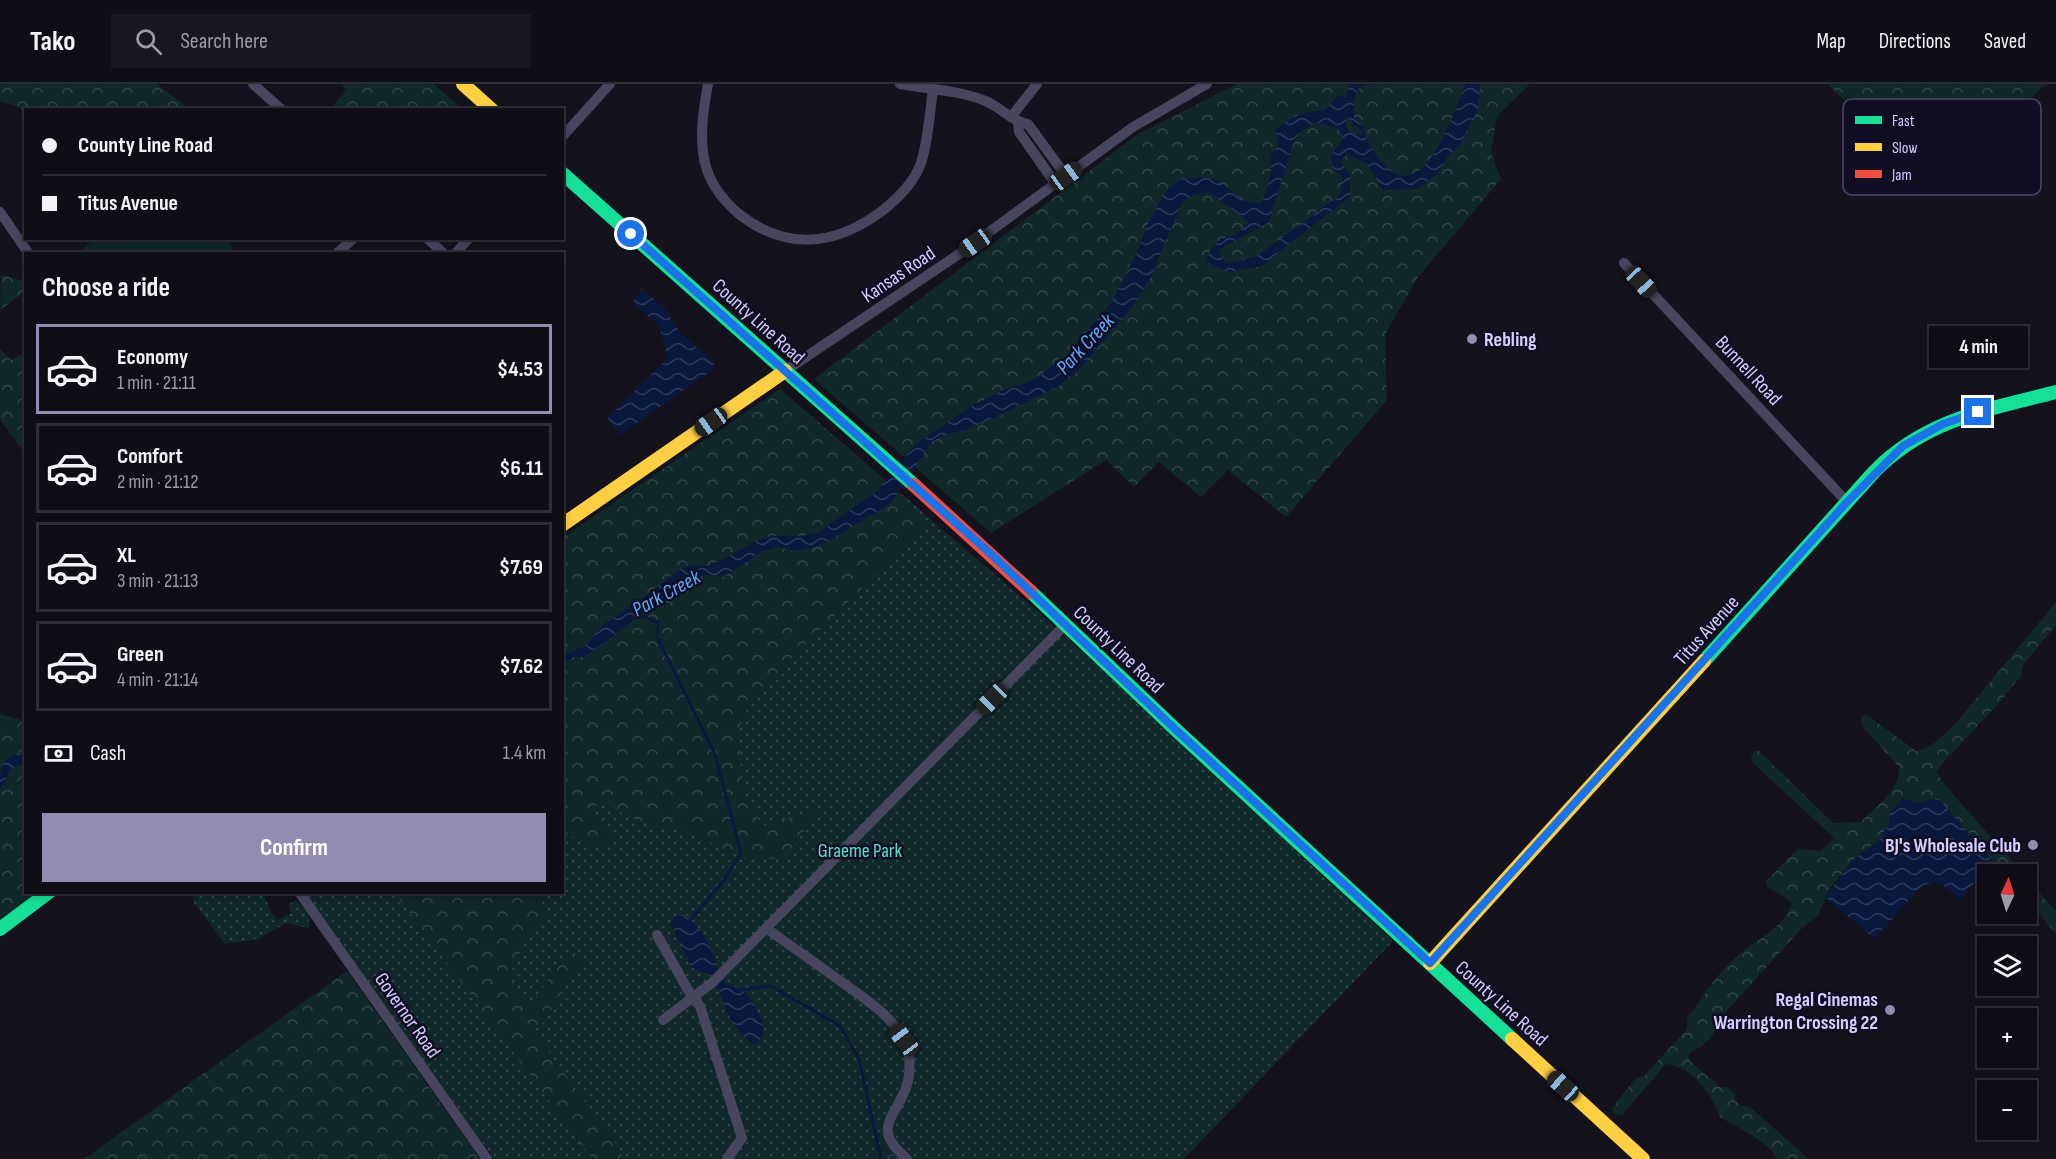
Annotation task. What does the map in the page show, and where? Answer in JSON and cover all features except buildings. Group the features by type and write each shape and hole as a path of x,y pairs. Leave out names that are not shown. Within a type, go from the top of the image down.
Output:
{"main road":[{"path":"463,84 490,108"},
{"name":"County Line Road","path":"564,174 1066,624 1175,729 1643,1159"},
{"path":"564,524 786,371"},
{"name":"Titus Avenue","path":"1430,963 1892,455 1928,431 1962,417 2056,392"},
{"path":"0,929 46,894"}],"street":[{"path":"253,84 280,108"},
{"path":"564,135 610,84"},
{"path":"708,84 704,106 703,146 706,169 717,191 733,209 767,232 788,238 809,240 844,233 859,226 891,204 909,184 920,168 933,90"},
{"path":"900,84 976,97 997,107 1015,120 1029,124 1066,176"},
{"path":"1037,84 1015,120 1019,132 1055,183"},
{"name":"Kansas Road","path":"786,371 959,254 1133,127 1207,84"},
{"path":"0,212 28,252"},
{"path":"338,252 352,240"},
{"path":"429,240 442,252"},
{"path":"457,252 467,240"},
{"name":"Bunnell Road","path":"1623,263 1847,502"},
{"path":"663,1020 713,982 1066,624"},
{"name":"Governor Road","path":"300,894 487,1159"},
{"path":"766,928 871,1003 904,1040 909,1057 906,1088 889,1119 888,1130 891,1143 908,1159"},
{"path":"657,935 679,975 700,1006 742,1138 728,1159"}],"green space":[{"path":"0,84 157,84 189,108 24,108 24,114 19,107 0,101"},
{"path":"342,84 434,84 461,108 374,108 370,105 366,108 331,108 346,91"},
{"path":"1237,84 1530,84 1497,116 1491,152 1501,179 1418,277 1385,334 1387,400 1286,517 1228,470 1201,497 1159,462 1134,487 1106,460 991,533 814,379 1138,134"},
{"path":"1828,84 2048,84 2030,99 1843,99"},
{"path":"93,240 229,240 234,252 78,252"},
{"path":"1,275 24,281 23,293 0,310"},
{"path":"0,349 11,360 24,353 24,453 0,419"},
{"name":"Graeme Park","path":"780,389 1058,629 1393,941 1184,1159 899,1159 883,1146 870,1159 494,1159 305,894 564,894 564,537"},
{"path":"780,389 928,522 752,698 739,729 742,790 763,826 818,810 786,858 748,860 681,829 657,826 625,816 607,801 587,810 607,824 615,843 590,845 564,833 564,537"},
{"path":"2056,602 2056,625 2023,665 2021,676 1940,766 1937,773 1949,790 2015,864 1995,864 1938,799 1916,803 1890,812 1889,824 1879,840 1853,860 1830,888 1817,917 1802,928 1723,1015 1707,1041 1689,1055 1690,1061 1720,1087 1727,1087 1735,1094 1735,1100 1742,1106 1750,1107 1809,1159 1777,1159 1760,1141 1720,1117 1717,1108 1700,1083 1692,1075 1675,1066 1666,1064 1623,1114 1613,1113 1612,1108 1635,1079 1644,1076 1687,1029 1687,1018 1726,966 1774,929 1787,913 1792,903 1767,886 1766,881 1798,849 1821,851 1834,838 1753,763 1751,757 1754,751 1759,751 1833,823 1861,822 1892,790 1899,775 1899,767 1861,725 1861,718 1865,715 1870,717 1916,751 1938,740 1956,723"},
{"path":"0,712 2,715 24,721 24,894 48,894 0,929"},
{"path":"2037,890 2056,911 2056,934 2037,912"},
{"path":"192,894 264,894 270,911 278,920 291,913 289,904 296,900 309,915 309,928 286,923 258,939 225,944 194,903"},
{"path":"396,894 541,894 540,898 548,915 527,939 511,972 514,993 530,1006 561,960 574,952 586,963 566,984 545,1022 531,1028 620,1149 623,1159 592,1159"},
{"path":"347,971 480,1159 84,1159"},
{"path":"883,1146 899,1159 870,1159"}],"water":[{"name":"Park Creek","path":"1349,84 1370,84 1358,89 1354,100 1354,118 1363,128 1369,145 1390,171 1407,176 1419,171 1430,159 1448,127 1466,84 1480,84 1478,109 1460,145 1448,156 1439,172 1418,189 1383,190 1366,163 1347,154 1340,162 1350,175 1350,197 1261,266 1230,272 1215,267 1206,260 1220,239 1235,235 1249,222 1209,192 1193,195 1182,202 1151,277 1133,306 1077,372 1059,386 966,430 944,435 932,442 891,503 834,538 813,548 793,551 778,547 761,552 723,577 711,575 696,577 640,612 631,623 584,657 573,657 564,662 564,655 585,646 603,625 682,568 691,565 707,566 727,558 749,544 770,536 802,536 817,533 876,492 916,444 971,406 1001,391 1034,380 1055,363 1068,359 1071,349 1111,303 1138,250 1149,221 1166,191 1181,179 1208,177 1222,183 1244,201 1261,203 1269,179 1271,155 1278,146 1276,130 1286,121 1298,115 1324,111 1338,95 1346,98","holes":["1346,117 1353,125 1362,132 1361,135 1353,134 1349,130","1315,122 1337,128 1343,135 1342,141 1331,155 1333,169 1343,177 1340,195 1257,256 1226,264 1218,250 1268,223 1299,133"]},
{"path":"642,289 665,308 679,331 713,362 715,368 620,435 607,418 668,358 659,326 632,302"},
{"path":"24,752 24,763 11,769 0,789 1,768 6,760"},
{"path":"1903,798 1916,803 1938,798 1993,861 1990,864 1977,864 1977,880 1960,900 1939,884 1922,886 1874,939 1825,897 1853,860 1879,840 1889,824 1890,812"},
{"path":"678,914 687,917 702,933 725,984 742,990 750,998 763,1027 762,1037 754,1045 732,1022 713,976 692,968 671,925 673,918"}],"waterway":[{"name":"Park Creek","path":"637,613 658,623 657,637 715,754 741,853 724,880 689,922"},
{"path":"739,990 771,986 840,1026 859,1059 881,1159"}],"traffic: fast":[{"path":"564,175 914,485"},
{"path":"1704,661 1874,472 1893,454 1936,428 1959,419 2006,404 2056,392"},
{"path":"1031,592 1175,729 1512,1039"},
{"path":"0,929 46,894"}],"traffic: slow":[{"path":"463,84 490,108"},
{"path":"564,524 785,371"},
{"path":"1430,963 1704,661"},
{"path":"1512,1039 1643,1159"}],"traffic: jam":[{"path":"914,485 1031,592"}],"place":[{"name":"Rebling","path":"1472,339"},
{"name":"BJ's Wholesale Club","path":"2033,845"},
{"name":"Regal Cinemas Warrington Crossing 22","path":"1890,1010"}],"route":[{"path":"631,234 992,555 1175,729 1430,963 1892,455 1928,431 1978,412"}]}
